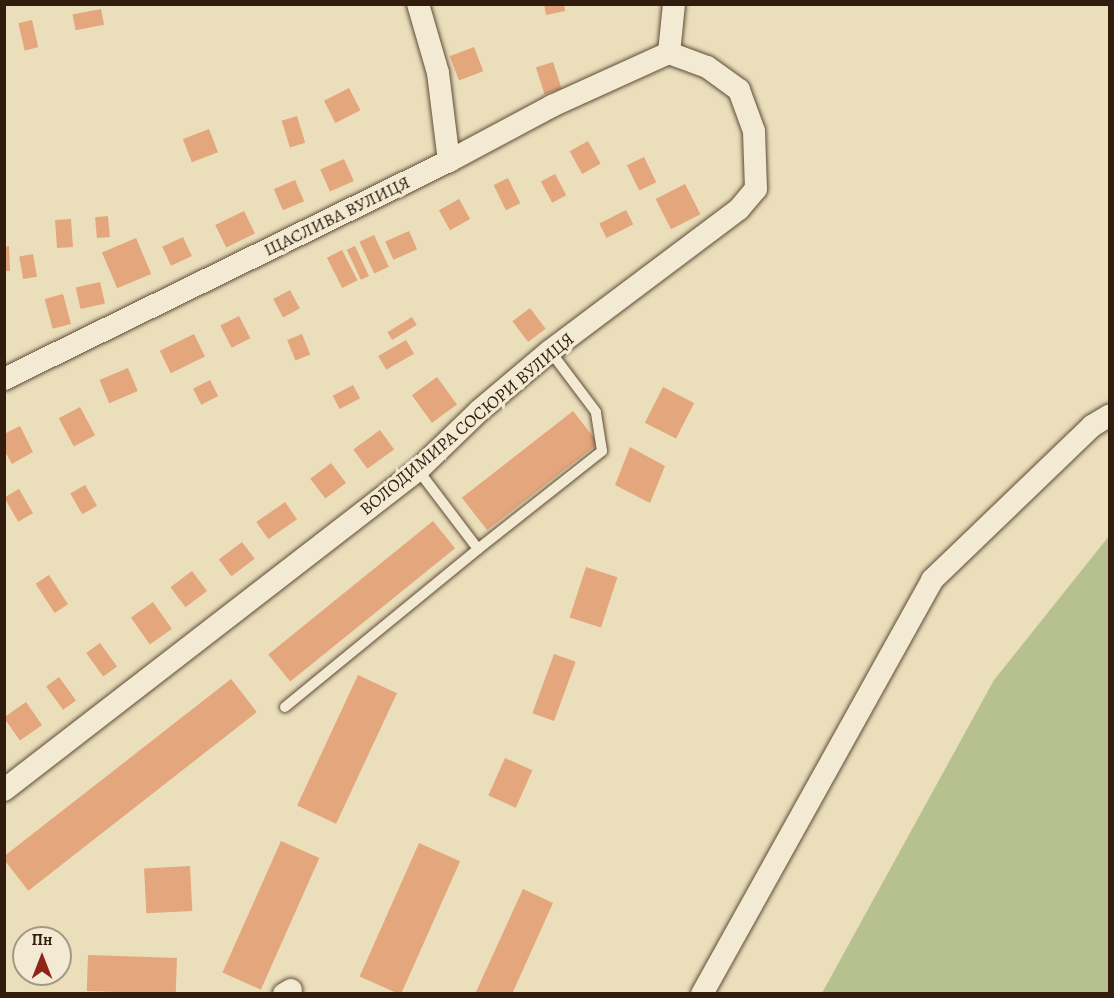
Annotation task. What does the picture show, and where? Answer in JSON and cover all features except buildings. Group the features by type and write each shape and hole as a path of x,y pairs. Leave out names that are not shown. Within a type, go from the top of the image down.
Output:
{"street":[{"path":"418,4 438,73 449,161"},
{"path":"669,53 674,4"},
{"name":"ЩАСЛИВА ВУЛИЦЯ","path":"4,379 449,161 552,106 669,53"},
{"name":"ВОЛОДИМИРА СОСЮРИ ВУЛИЦЯ","path":"4,790 418,470 479,411 550,351 740,209 756,189 754,131 739,90 707,67 669,53"},
{"path":"702,993 932,580 1092,426 1110,415"}],"lane":[{"path":"285,707 602,451 596,412 550,351"},
{"path":"418,470 478,549"}],"green space":[{"path":"1109,536 1109,993 822,993 994,680"}]}
